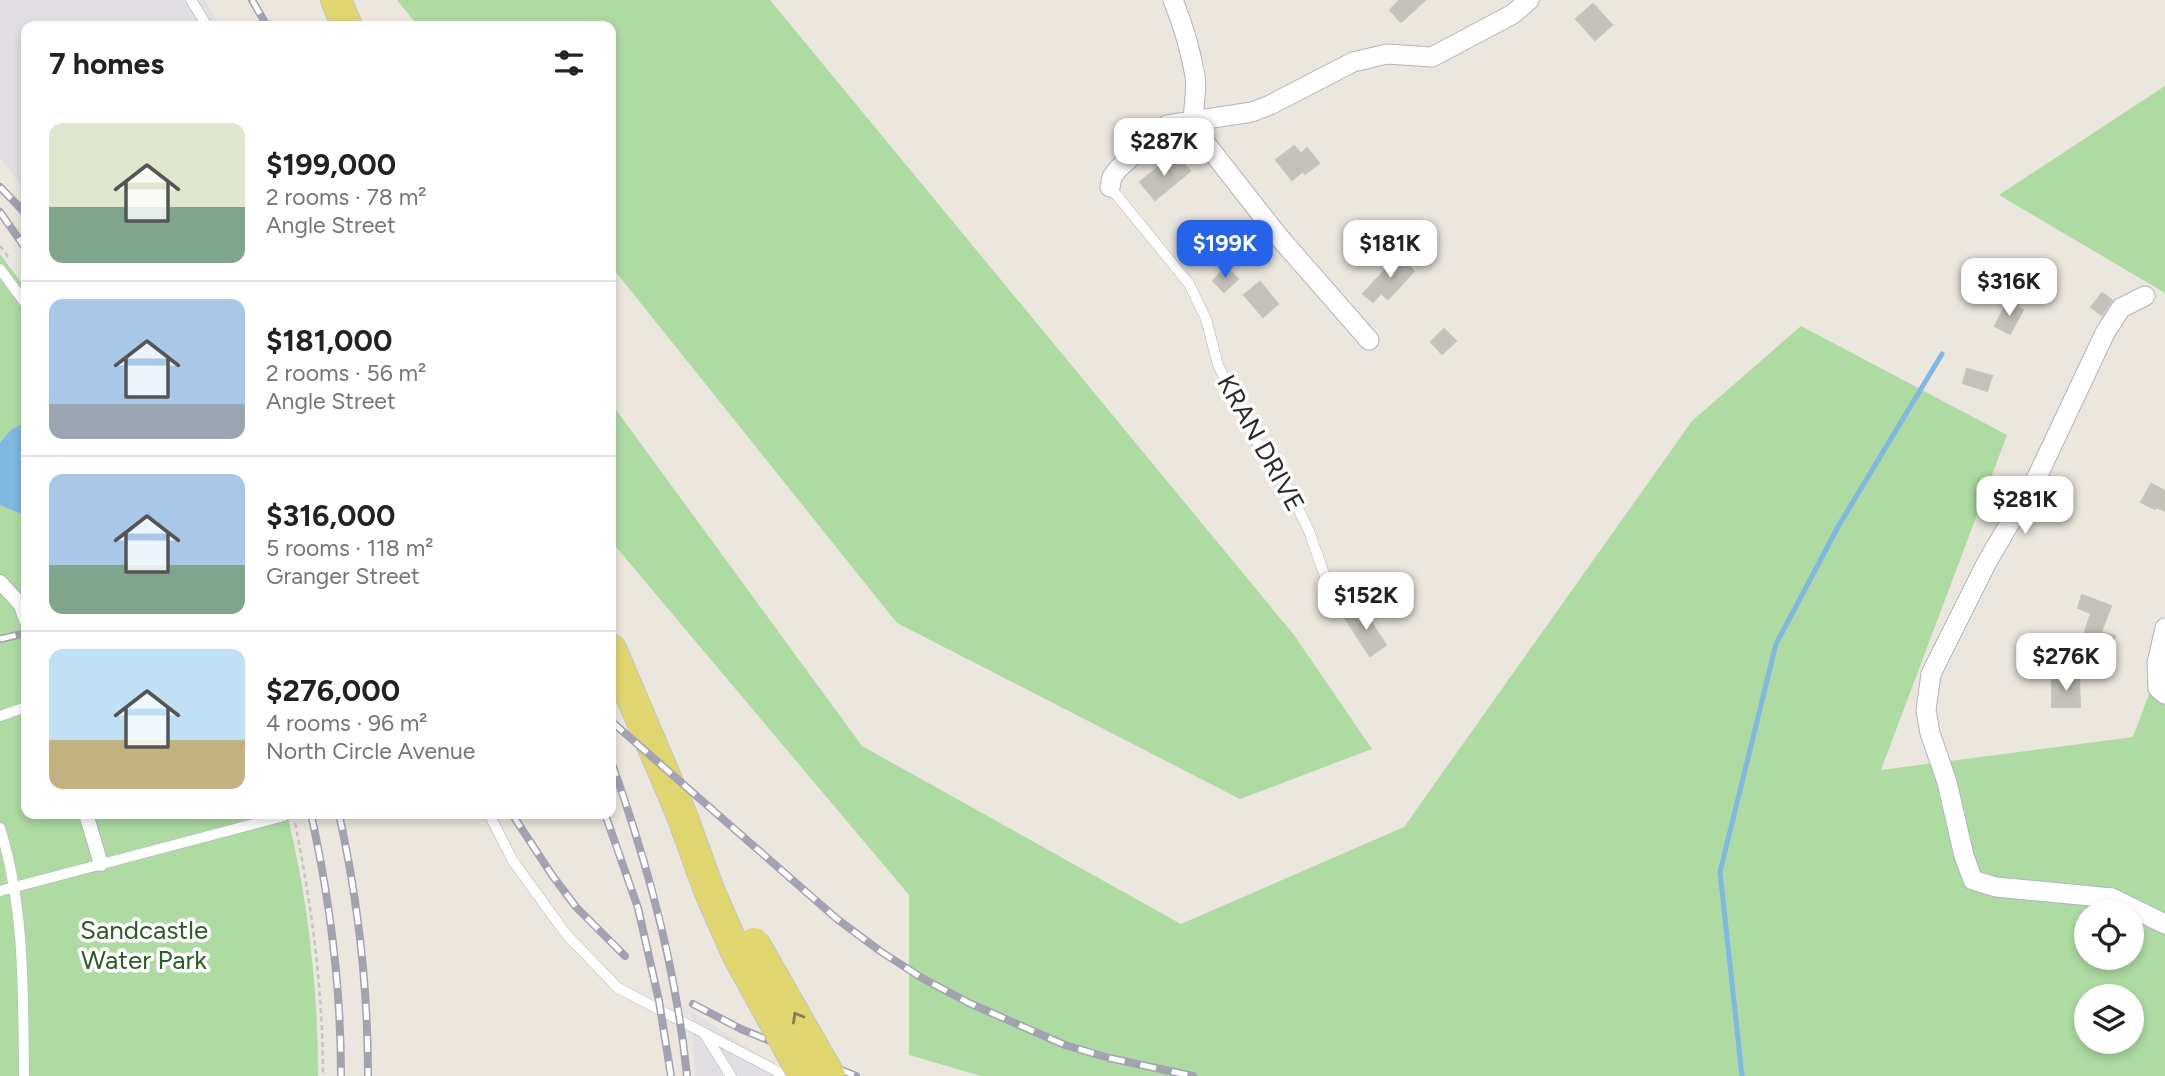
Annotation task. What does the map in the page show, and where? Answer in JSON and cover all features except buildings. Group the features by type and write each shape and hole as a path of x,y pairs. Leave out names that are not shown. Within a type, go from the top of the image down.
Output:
{"main road":[{"path":"336,0 345,21"},
{"path":"616,661 681,813 709,890 831,1076"},
{"path":"746,948 804,1076"}],"street":[{"path":"1173,0 1195,76 1192,120 1196,131 1279,237 1369,340"},
{"path":"1110,187 1112,177 1119,167 1167,125 1252,111 1270,105 1353,62 1387,54 1432,57 1513,14 1529,0"},
{"path":"2146,296 2121,308 2105,333 2038,475 1987,562 1931,674 1926,710 1930,733 1947,782 1964,856 1973,880 1996,887 2112,898 2165,924"},
{"path":"0,582 21,605"},
{"path":"2162,691 2157,663 2165,628"},
{"path":"88,819 101,864"}],"lane":[{"path":"191,0 205,21"},
{"name":"KRAN DRIVE","path":"1110,187 1189,284 1206,319 1218,365 1258,444 1289,491 1304,520 1334,602"},
{"path":"0,269 21,297"},
{"path":"0,716 21,709"},
{"path":"0,891 273,819"},
{"path":"492,819 513,861 566,934 618,988 786,1076"},
{"path":"0,828 16,887 23,997 24,1076"},
{"path":"704,1032 731,1076"}],"path":[{"path":"289,819 306,874 316,942 323,1017 323,1076"}],"shaded area":[{"path":"0,0 205,0 217,21 21,21 21,185 0,157"},
{"path":"691,1012 730,1036 789,1076 695,1076"}],"green space":[{"path":"397,0 770,0 1294,635 1372,749 1240,799 897,623 616,272 616,21 414,21"},
{"path":"2165,86 2165,293 1999,195"},
{"name":"Sandcastle Water Park","path":"0,254 21,282 21,819 288,819 301,878 310,944 318,1076 0,1076"},
{"path":"1801,326 2007,435 1881,770 2133,737 2165,651 2165,1076 981,1076 909,1055 909,895 616,547 616,410 862,746 1181,924 1404,827 1692,421"}],"water":[{"path":"21,425 21,514 0,505 0,443 11,430"}],"waterway":[{"path":"1742,1076 1720,872 1776,644 1839,525 1942,354"}],"railway":[{"path":"252,0 264,21"},
{"path":"0,187 21,209"},
{"path":"0,212 21,242"},
{"path":"0,639 21,634"},
{"path":"616,725 837,919 922,978 969,1003 1065,1045 1109,1058 1193,1076"},
{"path":"616,776 659,916 676,995 687,1076"},
{"path":"312,819 333,944 341,1076"},
{"path":"340,819 361,944 368,1076"},
{"path":"515,819 576,907 625,956"},
{"path":"607,819 638,908 659,1001 671,1076"},
{"path":"693,1004 741,1029 856,1076"}]}
